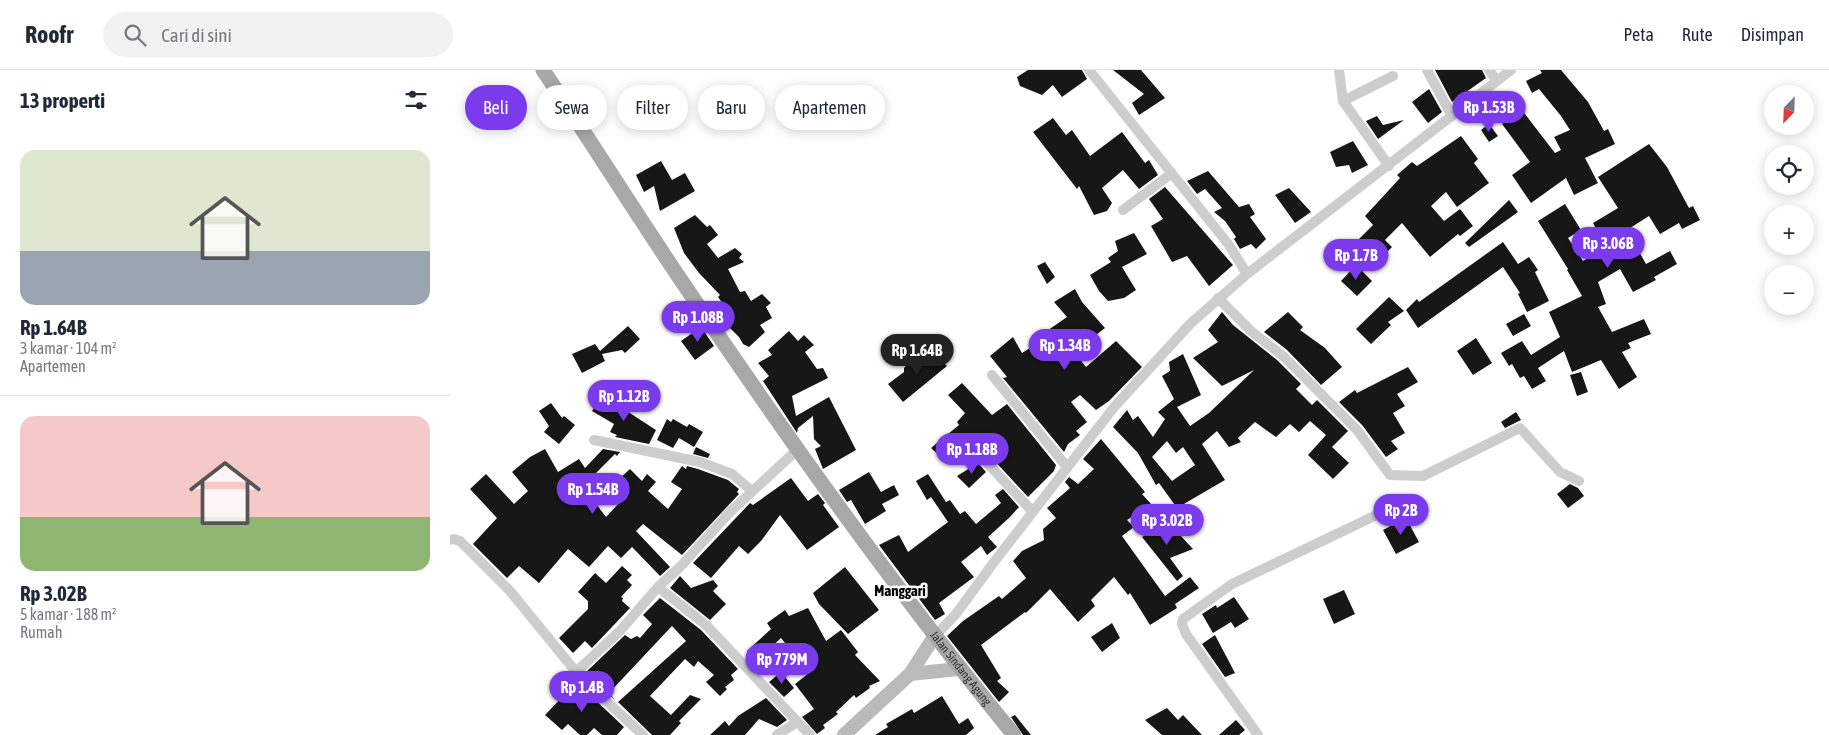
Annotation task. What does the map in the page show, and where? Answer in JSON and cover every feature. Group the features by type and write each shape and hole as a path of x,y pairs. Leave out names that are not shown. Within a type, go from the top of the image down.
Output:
{"main road":[{"path":"543,70 688,292 855,530 934,637"},
{"name":"Jalan Sindang Agung","path":"844,735 910,674 934,637 1014,735"},
{"path":"910,674 958,668"}],"street":[{"path":"1089,70 1230,245 1247,274"},
{"path":"1339,70 1343,101 1389,166"},
{"path":"1427,70 1452,116"},
{"path":"1489,70 1497,81"},
{"path":"934,637 956,614 1067,467 1152,364 1218,298 1511,70"},
{"path":"1343,101 1393,76"},
{"path":"1123,210 1172,173"},
{"path":"1218,298 1252,332 1282,355 1357,430 1390,476 1424,476 1520,428 1560,472 1580,481"},
{"path":"992,375 1067,467"},
{"path":"594,440 700,462 732,474 752,491"},
{"path":"576,671 620,631 658,587 681,566 752,491 798,449"},
{"path":"975,450 1033,512"},
{"path":"1258,735 1186,634 1182,624 1183,619 1232,584 1389,508"},
{"path":"450,540 460,541 510,592 580,678 643,735"},
{"path":"658,587 706,625 810,735"},
{"path":"777,735 797,722"}],"building":[{"path":"1028,70 1082,70 1087,79 1062,97 1053,85 1042,95 1020,86 1017,77"},
{"path":"1113,70 1141,70 1165,98 1139,115 1132,103 1144,94"},
{"path":"1435,70 1482,70 1486,78 1452,102"},
{"path":"1540,70 1561,70 1588,102 1604,131 1608,129 1615,144 1585,158 1598,183 1574,195 1566,178 1531,203 1512,175 1530,162 1502,124 1511,117 1497,100 1508,92 1555,153 1561,150 1554,137 1570,130 1539,89 1532,93 1526,81 1542,73"},
{"path":"1429,89 1442,112 1428,123 1412,102"},
{"path":"1377,116 1383,125 1404,120 1378,139 1366,121"},
{"path":"1053,118 1066,135 1072,130 1090,156 1122,132 1145,163 1149,160 1158,175 1139,189 1123,170 1102,188 1112,203 1107,211 1094,215 1079,186 1077,189 1033,132"},
{"path":"1489,124 1498,136 1489,142 1481,130"},
{"path":"1461,136 1478,159 1474,163 1489,183 1457,207 1446,192 1431,206 1444,221 1460,209 1473,226 1460,236 1458,234 1430,257 1402,223 1385,240 1392,247 1378,261 1357,241 1373,225 1365,216 1400,178 1397,175 1412,162 1417,166"},
{"path":"1353,141 1368,165 1352,173 1349,165 1336,167 1330,152"},
{"path":"1649,144 1667,167 1689,208 1693,206 1700,220 1682,229 1679,223 1660,234 1649,216 1627,230 1646,264 1670,251 1677,264 1654,277 1656,280 1633,292 1620,269 1598,282 1606,304 1598,307 1612,332 1644,319 1651,334 1628,343 1631,348 1622,352 1637,377 1619,389 1601,360 1572,372 1564,351 1538,368 1546,381 1532,389 1524,376 1520,378 1512,364 1509,366 1501,353 1522,341 1531,355 1560,337 1549,312 1582,296 1568,269 1538,221 1565,204 1581,230 1568,238 1583,261 1607,248 1593,223 1618,208 1598,177"},
{"path":"661,161 672,180 685,173 695,191 660,211 654,186 644,192 636,175"},
{"path":"1208,171 1239,207 1249,204 1255,214 1250,217 1266,239 1256,249 1251,244 1240,249 1234,239 1236,237 1225,221 1214,212 1222,208 1205,189 1197,194 1187,181"},
{"path":"1165,187 1233,265 1209,286 1187,256 1172,262 1151,226 1163,219 1149,199"},
{"path":"1289,188 1311,212 1295,223 1275,195"},
{"path":"1509,200 1518,212 1469,247 1465,243"},
{"path":"695,215 707,227 710,225 718,235 707,244 718,258 735,248 742,254 739,258 744,262 728,269 740,292 745,291 751,301 762,294 771,303 766,307 772,318 760,325 765,332 749,347 743,344 739,337 724,322 730,314 718,297 720,295 699,273 684,253 674,228"},
{"path":"1134,233 1147,254 1122,267 1136,290 1124,298 1108,301 1099,291 1090,275 1111,262 1108,258 1118,251 1115,241"},
{"path":"1503,242 1518,264 1529,257 1538,270 1535,272 1549,301 1527,312 1518,294 1520,293 1503,267 1418,328 1406,310 1417,299 1419,302"},
{"path":"1045,262 1055,277 1047,284 1037,266"},
{"path":"1356,265 1372,281 1357,296 1341,281"},
{"path":"1075,289 1082,302 1105,328 1074,352 1086,367 1116,341 1142,367 1109,401 1096,410 1080,395 1071,402 1087,422 1076,431 1080,435 1068,444 1064,452 1003,378 1007,377 990,356 1013,337 1022,353 1044,339 1041,335 1067,317 1054,302"},
{"path":"1389,297 1404,311 1388,322 1391,325 1371,344 1356,329"},
{"path":"1222,312 1233,325 1277,360 1301,384 1296,389 1312,405 1317,400 1348,431 1332,447 1349,463 1333,479 1308,455 1326,435 1310,421 1299,432 1290,424 1276,437 1255,422 1238,438 1241,442 1229,447 1217,431 1202,444 1225,480 1177,508 1159,483 1156,485 1138,453 1113,427 1127,410 1133,420 1138,416 1153,437 1165,419 1158,412 1174,399 1162,376 1170,371 1169,362 1183,354 1201,395 1177,407 1190,426 1209,413 1254,370 1222,386 1193,358 1218,342 1208,330","holes":["1167,441 1176,453 1183,447 1195,465 1172,481 1152,457"]},
{"path":"1288,312 1303,327 1300,330 1325,348 1342,367 1321,385 1287,350 1264,332"},
{"path":"1524,314 1531,326 1513,336 1506,324"},
{"path":"628,326 640,339 625,353 622,350 602,354 605,361 582,373 572,354 595,344 600,351"},
{"path":"701,327 714,346 695,360 681,341"},
{"path":"789,331 798,341 804,335 814,345 805,352 817,369 823,368 828,378 792,396 796,416 829,397 856,450 823,469 815,449 821,446 814,439 813,416 798,428 797,433 763,381 769,376 758,363 772,355 768,350"},
{"path":"1476,338 1492,363 1473,375 1457,351"},
{"path":"933,352 947,366 903,402 888,384 904,372 904,368 913,358 917,363"},
{"path":"1408,367 1418,382 1397,394 1405,406 1393,413 1405,433 1391,441 1398,449 1386,457 1362,425 1339,402 1355,390 1357,393"},
{"path":"1581,372 1588,392 1577,396 1570,375"},
{"path":"962,383 992,415 1007,404 1056,465 1054,471 1028,497 980,445 973,444 967,438 943,459 931,448 959,425 957,422 965,413 948,395"},
{"path":"602,395 656,430 649,444 615,437 617,435 610,432 614,424 592,411"},
{"path":"551,403 562,418 564,416 575,425 559,444 544,432 549,426 539,411"},
{"path":"1516,412 1521,420 1505,428 1501,422"},
{"path":"667,419 671,422 673,419 687,427 689,424 703,432 694,447 679,438 673,448 657,440"},
{"path":"1101,439 1145,492 1142,494 1151,504 1127,520 1134,527 1122,536 1165,596 1190,577 1199,588 1175,604 1177,608 1150,625 1130,593 1128,595 1114,577 1091,600 1095,606 1078,622 1050,589 1026,613 981,645 1001,678 997,681 1009,692 999,702 947,636 963,621 999,596 1002,599 1026,578 1013,561 1022,551 1044,540 1043,529 1056,518 1047,508 1070,488 1065,482 1069,477 1078,484 1094,469 1083,459"},
{"path":"696,447 710,454 708,458 693,454"},
{"path":"545,449 558,472 579,459 585,468 603,449 620,452 617,456 615,454 595,474 604,487 591,497 606,517 622,500 610,487 630,469 642,481 647,474 656,482 648,491 668,509 682,489 671,482 682,466 686,469 687,466 698,469 728,480 739,489 737,492 739,494 682,555 643,524 636,531 670,567 660,576 632,547 621,558 608,546 589,567 568,549 539,583 519,566 507,578 473,544 497,518 470,489 486,474 514,504 528,491 512,472 530,457"},
{"path":"978,463 986,472 969,488 957,476"},
{"path":"869,472 881,492 894,485 899,495 882,504 886,511 865,524 851,500 847,502 839,490"},
{"path":"928,474 946,502 950,500 960,514 965,511 976,524 1001,503 995,495 1003,489 1019,507 988,537 997,547 987,555 981,546 961,562 974,577 939,603 945,614 935,620 879,545 899,535 908,552 948,522 931,497 927,500 916,481"},
{"path":"791,478 808,501 818,494 825,503 823,505 839,527 807,550 780,515 761,541 748,554 739,546 711,578 693,563 750,503 753,505"},
{"path":"1570,484 1578,488 1584,496 1568,508 1557,494"},
{"path":"1406,518 1419,542 1396,554 1383,530"},
{"path":"1167,521 1193,549 1170,558 1183,576 1177,581 1142,537"},
{"path":"622,566 632,575 627,580 632,585 621,597 623,598 622,601 630,608 592,648 585,641 573,653 559,638 588,609 588,601 578,592 595,573 606,583"},
{"path":"845,567 879,610 848,634 819,604 813,593"},
{"path":"680,576 691,588 713,580 718,586 713,591 726,604 710,620 670,588"},
{"path":"1344,590 1355,614 1334,624 1323,599"},
{"path":"1234,597 1249,619 1235,628 1231,622 1213,633 1202,614 1216,605 1217,608"},
{"path":"660,598 701,630 738,669 731,675 734,680 725,687 727,689 720,696 706,682 714,675 698,661 694,667 685,659 650,696 671,715 690,695 701,699 679,721 681,723 670,735 652,735 618,702 686,641 672,626 609,693 615,700 585,673 625,635 631,639 637,636 640,638 652,624 643,615"},
{"path":"808,608 826,641 841,630 858,652 855,655 880,681 869,686 870,688 856,698 854,695 836,712 838,714 823,725 825,728 817,734 802,717 814,709 795,684 809,673 781,638 756,661 747,651 771,629 767,623 785,610 789,616"},
{"path":"1112,623 1120,638 1102,652 1091,637"},
{"path":"1215,635 1235,673 1225,677 1202,644"},
{"path":"781,672 794,688 784,697 769,682"},
{"path":"572,678 624,727 617,735 602,735 594,728 587,735 580,735 568,724 562,730 545,715 565,694 561,689"},
{"path":"942,696 959,724 968,718 974,728 966,735 875,735 888,727 886,724 912,709 914,713"},
{"path":"766,698 787,720 777,727 759,719 745,735 710,735 725,721 729,726 738,716"},
{"path":"1167,708 1178,720 1183,715 1202,735 1162,735 1145,720"},
{"path":"1015,715 1031,735 1023,735 1011,717"},
{"path":"1236,720 1245,730 1239,735 1219,735"}],"district":[{"name":"Manggari","path":"900,591"}]}
